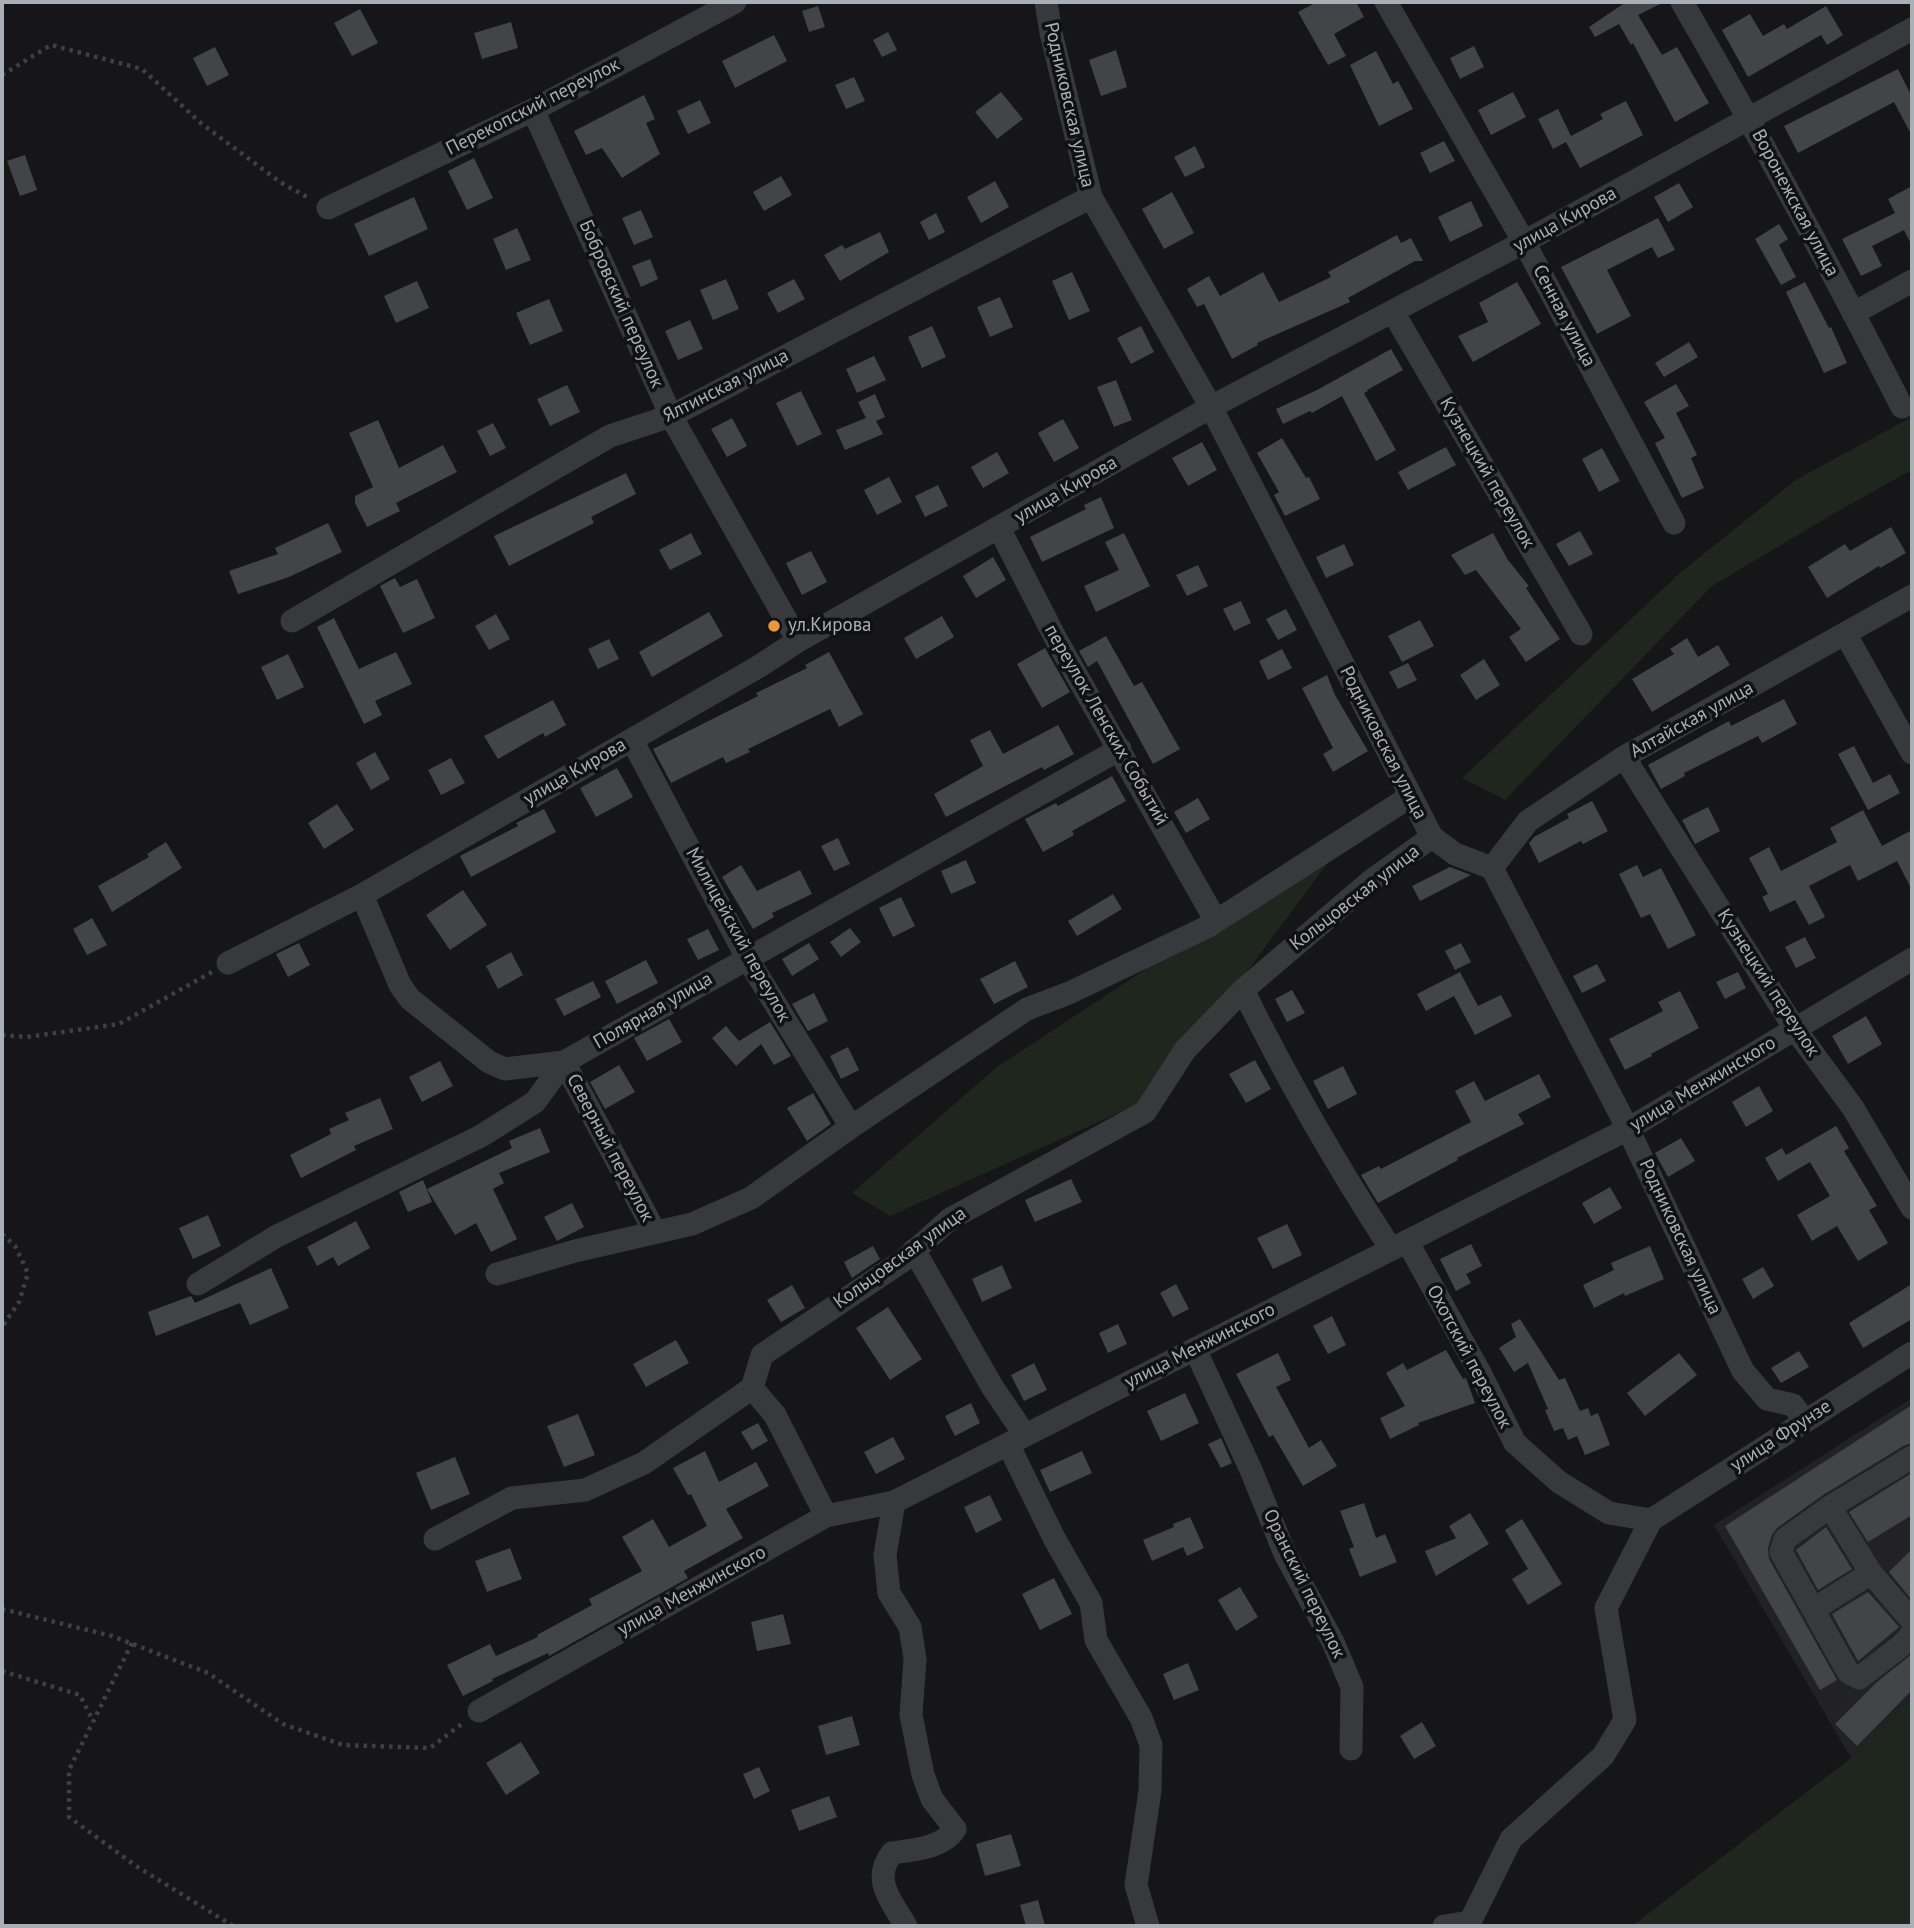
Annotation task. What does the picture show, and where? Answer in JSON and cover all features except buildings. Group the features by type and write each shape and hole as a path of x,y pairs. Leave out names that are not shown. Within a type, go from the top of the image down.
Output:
{"street":[{"name":"Перекопский переулок","path":"328,208 533,110 735,2"},
{"name":"Родниковская улица","path":"1046,2 1091,197 1211,407 1410,796 1432,837 1455,854 1492,868 1629,1129 1743,1371 1767,1399 1793,1405 1804,1420"},
{"name":"Сенная улица","path":"1385,2 1524,242 1674,523"},
{"name":"Воронежская улица","path":"1682,2 1750,118 1902,407"},
{"name":"улица Кирова","path":"228,963 362,895 758,667 798,641 1211,407 1524,242 1912,29"},
{"name":"Бобровский переулок","path":"533,110 671,416 798,641"},
{"name":"Ялтинская улица","path":"292,621 610,436 671,416 1091,197"},
{"path":"1854,313 1912,281"},
{"name":"Кузнецкий переулок","path":"1393,312 1581,634"},
{"name":"переулок Ленских Событий","path":"999,528 1056,639 1216,920"},
{"name":"Алтайская улица","path":"1492,868 1528,821 1624,757 1912,596"},
{"path":"1846,635 1912,753"},
{"name":"Милицейский переулок","path":"632,740 747,958 850,1127"},
{"name":"Полярная улица","path":"198,1284 277,1236 481,1136 536,1102 564,1062 1120,749"},
{"name":"Кузнецкий переулок","path":"1624,757 1795,1029 1853,1108 1912,1208"},
{"path":"498,1274 575,1251 692,1224 751,1199 850,1127 1027,1009 1069,993 1216,920 1410,796"},
{"name":"Кольцовская улица","path":"752,1388 762,1355 914,1250 950,1219 1145,1112 1185,1051 1243,989 1372,880 1432,837"},
{"name":"Северный переулок","path":"362,895 400,985 410,999 489,1062 505,1069 564,1062 655,1232"},
{"name":"улица Менжинского","path":"480,1710 826,1516 894,1502 1629,1129 1912,959"},
{"name":"Охотский переулок","path":"1243,989 1267,1038 1366,1210 1399,1245 1479,1371 1515,1443 1559,1482 1609,1513 1651,1520"},
{"path":"914,1250 993,1388 1017,1440 1054,1538 1091,1603 1096,1640 1141,1718 1151,1745 1150,1791 1136,1885 1148,1926"},
{"name":"Оранский переулок","path":"1195,1349 1251,1470 1285,1554 1333,1642 1352,1687 1351,1749"},
{"name":"улица Фрунзе","path":"1651,1520 1912,1353"},
{"path":"435,1539 512,1498 585,1490 644,1463 752,1388 775,1415 826,1516"},
{"path":"1912,1457 1830,1507 1785,1539 1781,1552 1849,1672 1859,1678 1901,1646 1912,1634"},
{"path":"894,1502 885,1555 888,1593 910,1627 915,1659 911,1715 923,1774 932,1799 955,1829 949,1839 923,1848 892,1853 885,1862 882,1886 906,1926"},
{"path":"1830,1507 1871,1573 1912,1621"},
{"path":"1444,1926 1469,1924 1511,1839 1603,1756 1625,1720 1606,1608 1651,1520"},
{"path":"1814,1609 1871,1573"}],"path":[{"path":"2,75 51,45 142,69 202,124 268,173 328,208"},
{"path":"2,1035 27,1037 119,1024 228,963"},
{"path":"2,1234 15,1246 28,1273 19,1302 2,1327"},
{"path":"2,1609 112,1636 208,1673 283,1724 343,1745 430,1748 480,1710"},
{"path":"132,1643 69,1770 69,1817 136,1866 233,1926"},
{"path":"2,1671 80,1695 93,1722"}],"shaded area":[{"path":"1912,417 1912,470 1712,586 1505,800 1462,778 1681,572 1797,479"},
{"path":"1347,837 1154,1097 890,1216 852,1193 997,1067"},
{"path":"1912,1398 1912,1697 1851,1758 1714,1525"},
{"path":"1912,1697 1912,1926 1632,1926 1851,1758"}],"place":[{"name":"ул.Кирова","path":"774,626"}]}
